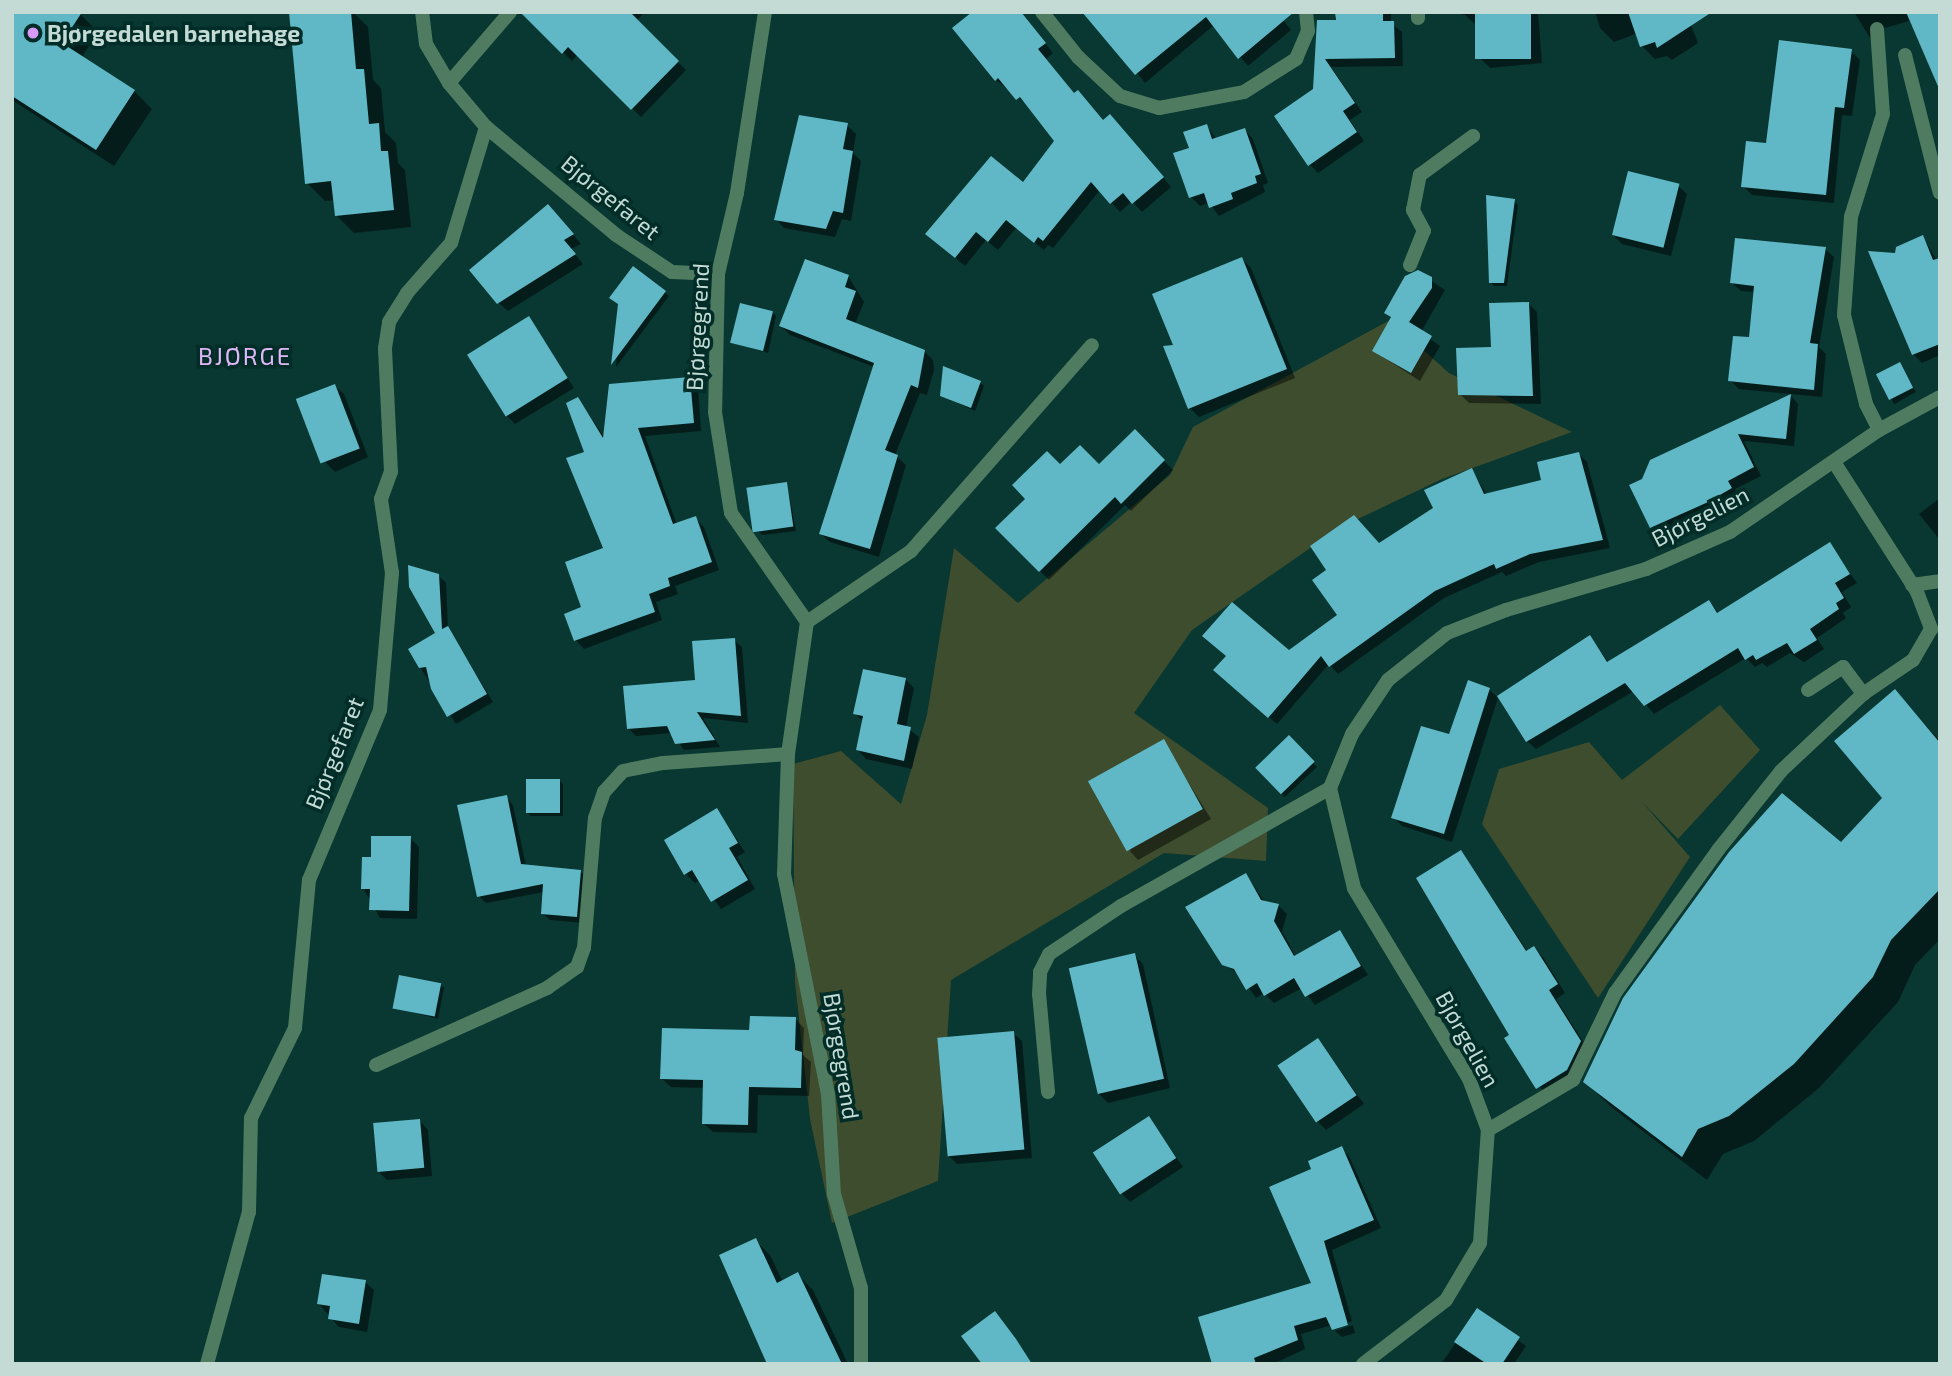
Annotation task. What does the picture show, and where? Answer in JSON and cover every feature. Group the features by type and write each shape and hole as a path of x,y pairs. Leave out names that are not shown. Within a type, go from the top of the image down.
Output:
{"street":[{"name":"Bjørgefaret","path":"422,12 426,44 449,83 486,127 616,235 672,272 718,274"},
{"path":"449,83 510,12"},
{"name":"Bjørgegrend","path":"765,12 737,193 718,274 715,412 731,513 807,622 788,754 784,874 828,1094 834,1194 861,1288 861,1364"},
{"path":"1042,12 1079,57 1120,96 1159,108 1244,92 1296,60 1307,31 1306,12"},
{"path":"1877,29 1883,114 1851,218 1844,315 1866,404 1879,430"},
{"path":"1905,55 1940,193"},
{"name":"Bjørgefaret","path":"207,1364 249,1212 251,1118 295,1028 309,880 380,710 392,573 381,499 391,472 385,348 389,322 407,293 451,243 486,127"},
{"path":"1410,265 1424,231 1413,210 1420,175 1473,136"},
{"path":"807,622 911,551 1092,345"},
{"name":"Bjørgelien","path":"1363,1364 1446,1300 1480,1243 1488,1130 1469,1079 1354,888 1329,788 1352,734 1388,680 1447,633 1506,610 1646,569 1730,532 1879,430 1940,397"},
{"path":"1488,1130 1573,1080 1615,993 1718,850 1781,771 1863,694 1913,660 1931,629 1912,586 1834,462"},
{"path":"1912,586 1940,581"},
{"path":"1808,690 1843,667 1863,694"},
{"path":"376,1065 547,988 578,967 584,948 595,818 604,792 624,771 663,763 788,754"},
{"path":"1048,1093 1039,994 1040,972 1049,954 1121,906 1329,788"}],"green space":[{"path":"1390,320 1449,373 1572,432 1442,479 1339,528 1192,630 1134,713 1268,808 1266,861 1164,853 951,980 938,1181 832,1223 810,1119 795,982 793,764 841,751 901,804 927,715 954,548 1018,603 1170,475 1193,427"},
{"path":"1720,705 1760,750 1678,839 1642,802 1690,857 1598,998 1482,824 1499,769 1589,742 1622,780"}],"building":[{"path":"12,12 82,12 62,43 135,90 96,150 12,96"},
{"path":"289,12 351,12 356,69 364,69 369,124 379,123 381,151 388,151 394,210 335,216 331,181 305,184"},
{"path":"520,12 630,12 679,61 631,110 568,47 562,54"},
{"path":"972,12 1021,12 1046,43 1038,49 1074,93 1078,90 1103,120 1110,114 1164,177 1132,204 1123,193 1110,204 1091,182 1043,241 1038,237 1034,243 1006,220 988,242 976,232 955,258 925,234 991,156 1023,182 1054,141 1020,97 1016,100 998,78 995,81 952,28"},
{"path":"1082,12 1294,12 1238,59 1206,17 1135,75"},
{"path":"1335,12 1383,12 1383,21 1394,21 1395,58 1325,59 1355,103 1343,111 1357,132 1308,166 1274,116 1313,89 1317,20 1336,20"},
{"path":"1475,12 1531,12 1531,59 1475,59"},
{"path":"1628,12 1712,12 1657,48 1655,42 1640,47"},
{"path":"1906,12 1940,12 1940,91"},
{"path":"1779,40 1852,49 1844,108 1835,107 1826,195 1741,187 1746,141 1766,143"},
{"path":"799,115 848,123 843,149 853,151 843,213 833,211 826,229 774,220"},
{"path":"1207,124 1212,139 1245,128 1261,174 1255,176 1257,183 1231,193 1233,199 1209,208 1204,193 1189,198 1173,153 1189,148 1183,132"},
{"path":"1628,171 1679,184 1663,248 1612,235"},
{"path":"1486,195 1515,199 1504,283 1489,283"},
{"path":"548,204 574,234 564,240 576,254 497,304 469,270"},
{"path":"1923,235 1933,260 1940,258 1940,344 1912,355 1868,251 1895,253 1896,247"},
{"path":"1735,238 1826,247 1810,343 1818,344 1814,390 1728,381 1733,336 1749,337 1754,286 1730,283"},
{"path":"1242,257 1287,369 1188,409 1163,346 1173,345 1152,294"},
{"path":"805,259 849,275 845,287 856,291 846,319 925,350 918,388 911,385 885,450 898,455 870,549 819,534 874,363 779,326"},
{"path":"633,266 666,291 611,365 618,304 609,298"},
{"path":"1418,270 1432,277 1432,288 1409,322 1432,336 1411,373 1372,351 1391,317 1384,313 1405,276"},
{"path":"1529,302 1533,396 1458,395 1456,348 1491,347 1489,303"},
{"path":"740,303 773,311 763,351 730,343"},
{"path":"529,316 568,378 506,417 467,355"},
{"path":"1900,362 1913,388 1889,400 1876,374"},
{"path":"943,366 981,381 971,408 940,396"},
{"path":"690,377 694,423 638,428 673,524 696,516 712,562 668,578 670,586 649,594 655,612 574,641 564,614 581,607 565,562 603,548 566,458 584,452 566,403 578,397 603,438 609,384"},
{"path":"335,384 360,448 321,463 296,399"},
{"path":"1791,394 1786,439 1738,434 1754,467 1728,481 1732,488 1650,528 1629,485 1642,479 1650,460"},
{"path":"1135,429 1165,460 1121,504 1115,497 1039,572 995,528 1025,499 1012,485 1047,451 1060,464 1080,445 1099,464"},
{"path":"1579,452 1603,540 1530,554 1496,569 1494,564 1435,591 1329,667 1321,656 1268,718 1213,670 1226,656 1202,636 1232,602 1289,650 1337,615 1312,580 1326,570 1310,546 1354,515 1379,543 1433,508 1424,490 1472,468 1484,494 1541,480 1537,462"},
{"path":"787,482 793,527 753,532 746,488"},
{"path":"1830,542 1850,574 1835,583 1844,598 1836,603 1839,609 1810,629 1817,640 1794,654 1787,643 1756,660 1753,655 1745,660 1738,648 1644,706 1625,683 1526,742 1497,696 1590,635 1607,662 1709,600 1717,613"},
{"path":"408,565 439,574 442,629 448,626 487,694 447,717 431,689 426,667 419,668 408,649 435,633 409,587"},
{"path":"735,638 741,716 697,712 715,740 675,744 667,726 627,729 623,686 695,680 692,641"},
{"path":"863,669 906,678 897,724 911,727 904,761 856,750 863,716 853,714"},
{"path":"1468,680 1490,688 1444,834 1391,818 1421,726 1449,734"},
{"path":"1895,689 1940,743 1940,889 1891,940 1873,977 1794,1064 1729,1116 1698,1129 1682,1157 1583,1082 1623,998 1729,852 1782,793 1841,842 1882,798 1834,741"},
{"path":"1289,735 1315,762 1281,794 1255,768"},
{"path":"1164,739 1203,809 1127,851 1088,781"},
{"path":"526,779 560,779 560,813 526,813"},
{"path":"507,795 521,864 581,870 577,917 541,914 543,884 477,897 457,805"},
{"path":"717,808 738,843 729,848 748,880 711,902 692,870 684,875 664,840"},
{"path":"371,836 411,836 409,911 369,910 370,889 361,889 362,857 371,857"},
{"path":"1461,850 1526,951 1534,946 1558,984 1549,990 1581,1041 1567,1070 1536,1089 1504,1038 1509,1035 1416,878"},
{"path":"1246,873 1261,900 1279,904 1274,921 1294,956 1340,930 1361,966 1305,997 1294,978 1264,996 1257,983 1246,990 1234,969 1222,965 1185,907"},
{"path":"1135,953 1164,1079 1098,1094 1069,968"},
{"path":"399,975 441,983 435,1017 393,1008"},
{"path":"750,1016 796,1017 795,1050 802,1052 801,1088 749,1087 748,1125 702,1124 703,1080 660,1079 662,1028 749,1030"},
{"path":"1014,1031 1024,1150 948,1156 937,1038"},
{"path":"1318,1038 1357,1095 1316,1123 1277,1065"},
{"path":"1149,1116 1176,1158 1120,1194 1093,1152"},
{"path":"420,1119 424,1168 377,1172 373,1123"},
{"path":"1342,1146 1374,1220 1324,1241 1348,1325 1332,1330 1326,1317 1294,1326 1298,1340 1254,1358 1256,1364 1212,1364 1198,1317 1311,1283 1269,1187 1311,1169 1308,1161"},
{"path":"756,1238 777,1283 798,1272 842,1364 767,1364 719,1255"},
{"path":"322,1274 366,1280 359,1324 328,1319 330,1306 317,1304"},
{"path":"1477,1308 1520,1337 1502,1364 1487,1364 1454,1342"},
{"path":"995,1311 1032,1364 982,1364 961,1336"}],"place":[{"name":"Bjørgedalen barnehage","path":"33,33"}],"district":[{"name":"BJØRGE","path":"245,356"}]}
